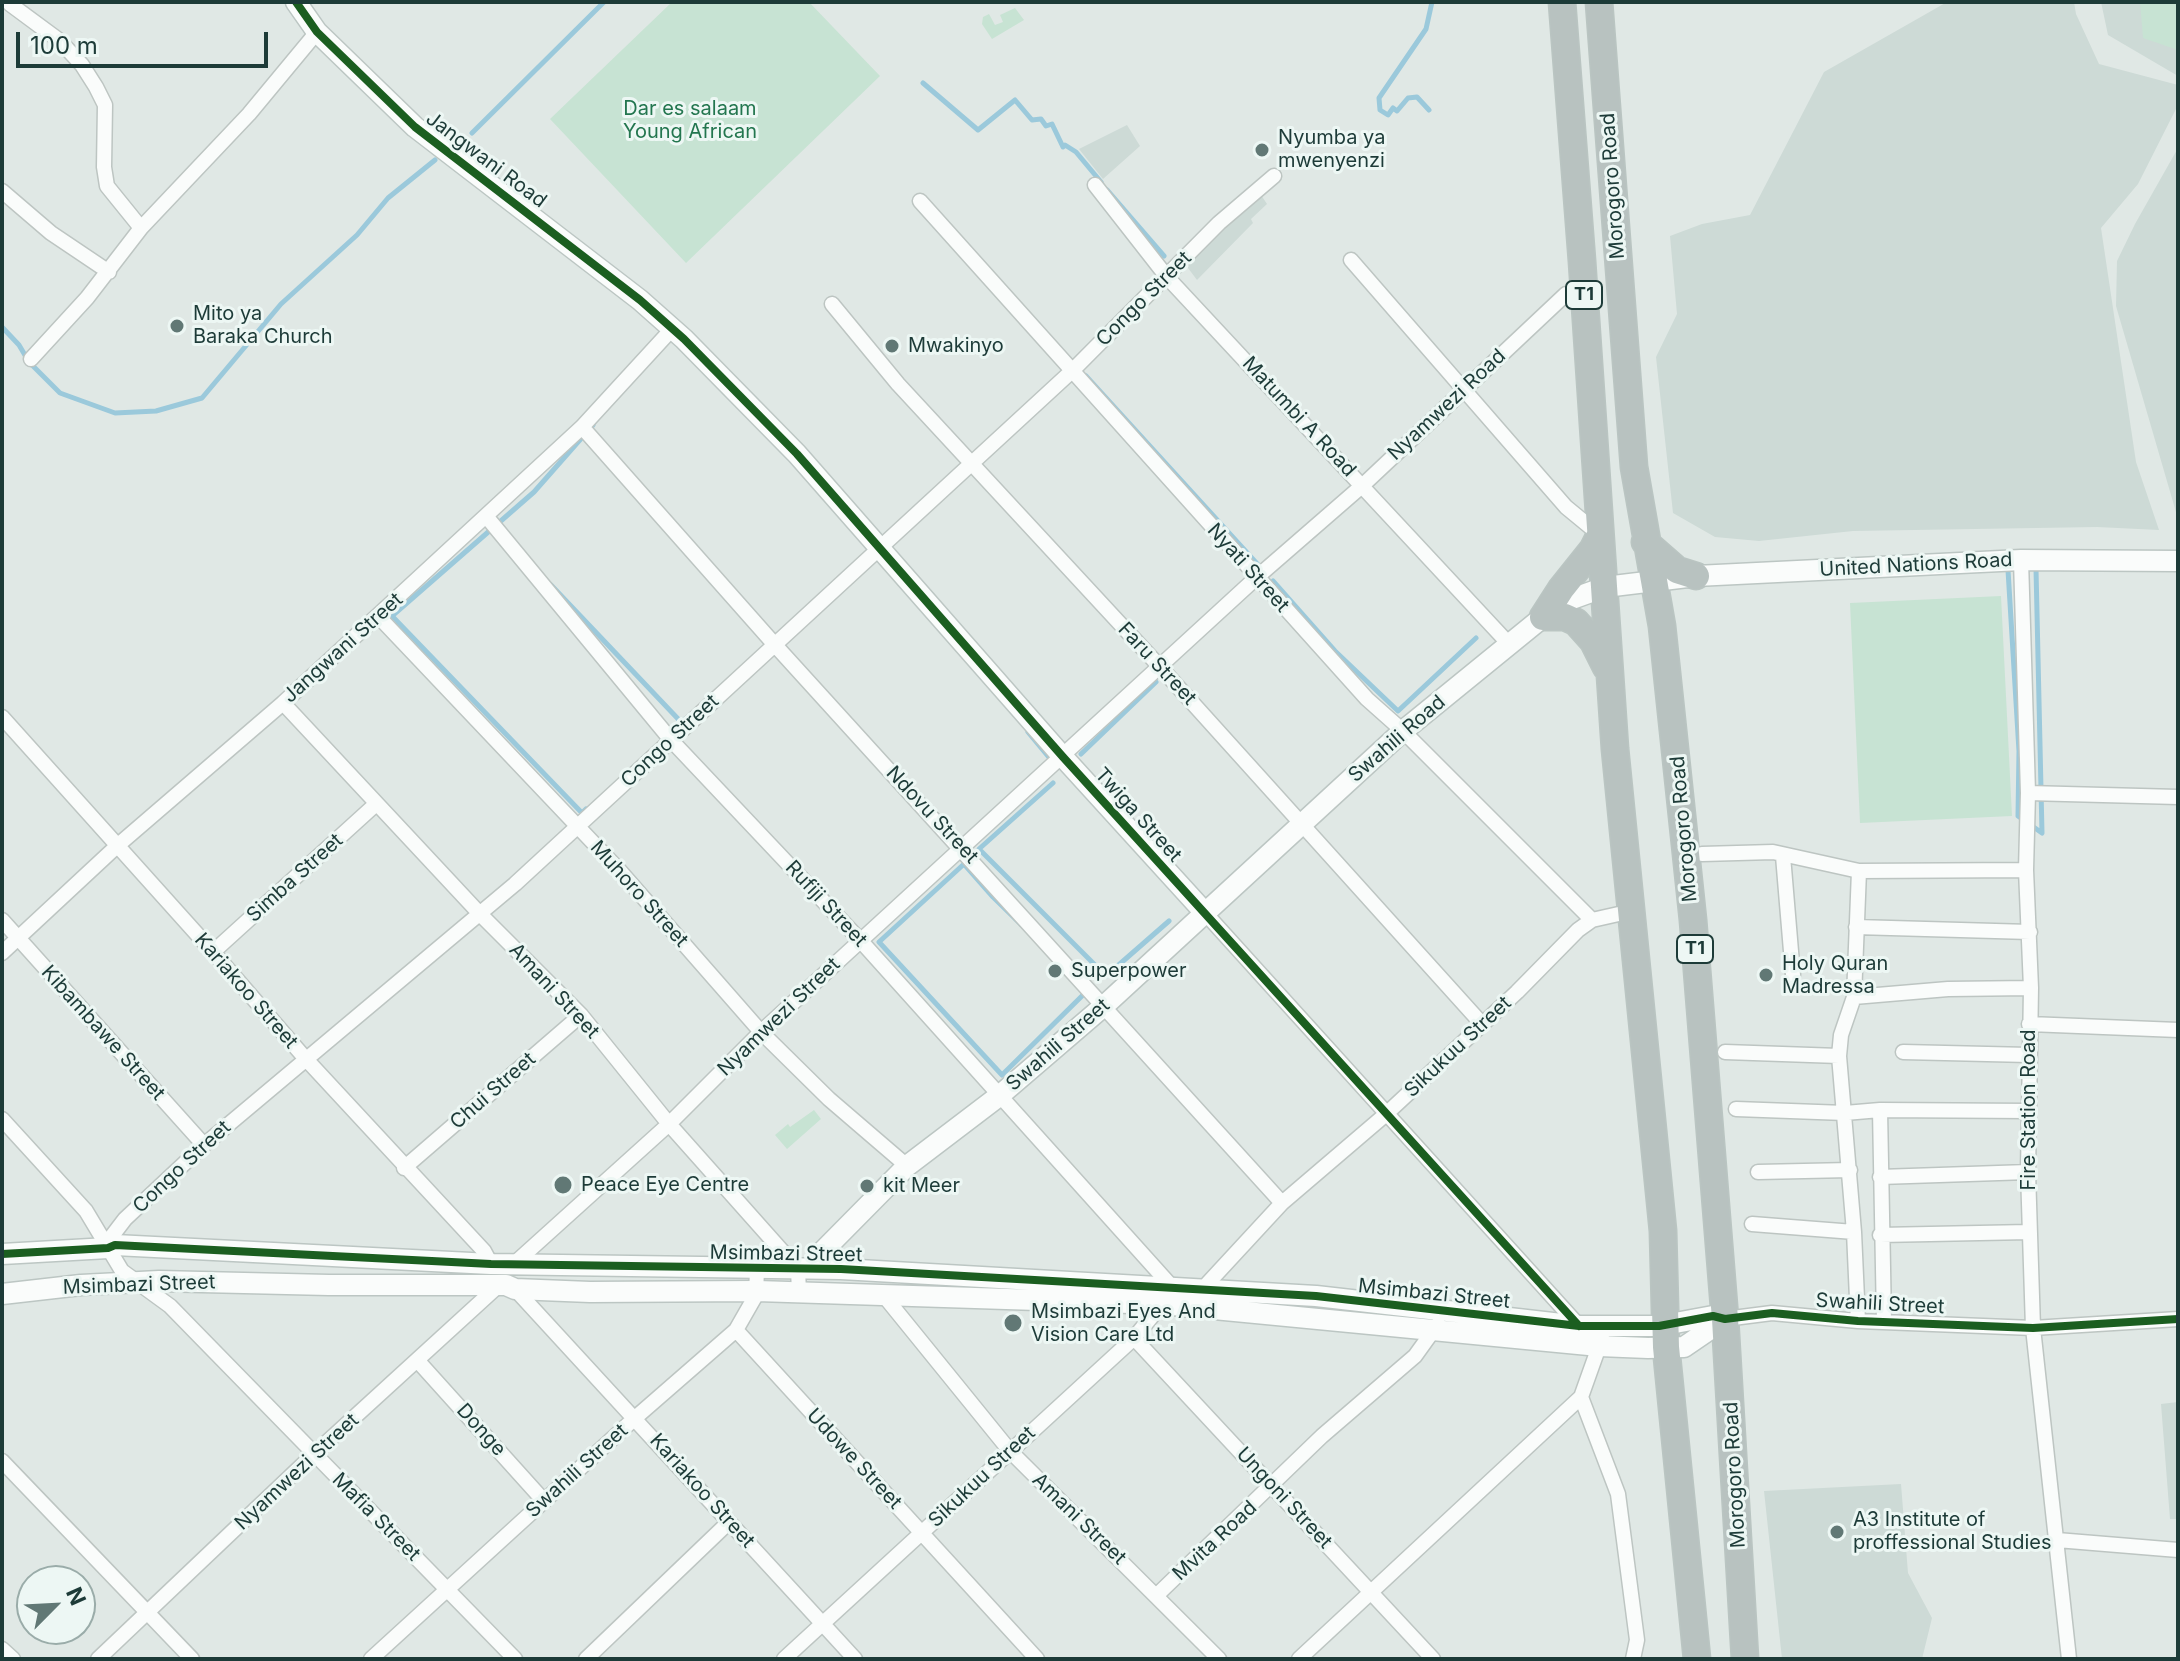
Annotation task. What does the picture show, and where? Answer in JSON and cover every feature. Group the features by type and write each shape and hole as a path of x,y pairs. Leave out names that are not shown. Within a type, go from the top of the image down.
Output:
{"highway":[{"name":"Morogoro Road","path":"1562,2 1611,678 1663,1231 1665,1336 1697,1659"},
{"name":"Morogoro Road","path":"1599,2 1634,467 1662,626 1691,905 1725,1319 1745,1659"},
{"path":"1543,617 1600,535"},
{"path":"1645,542 1677,570 1696,576"},
{"path":"1662,626 1668,607 1679,591 1696,576"},
{"path":"1543,617 1565,617 1576,622 1593,641 1611,678"}],"street":[{"name":"Jangwani Road","path":"296,2 317,32 415,127 640,300 672,329"},
{"path":"8,8 60,41 82,65 96,87 105,105 104,167 107,186 141,228"},
{"path":"31,359 109,272 141,228 249,114 317,32"},
{"name":"Congo Street","path":"112,1246 112,1236 125,1219 204,1145 480,914 578,826 1073,370 1219,223 1274,176"},
{"name":"Matumbi A Road","path":"1095,185 1167,277 1509,644"},
{"path":"2,191 51,233 109,272"},
{"name":"Nyati Street","path":"920,201 1367,699 1592,920"},
{"path":"1351,260 1566,507 1600,535"},
{"name":"Nyamwezi Road","path":"1256,578 1363,485 1566,294"},
{"name":"Faru Street","path":"832,304 898,384 1161,668 1482,1024"},
{"name":"Jangwani Street","path":"2,953 117,846 283,703 582,427 672,329"},
{"name":"Twiga Street","path":"672,329 797,454 1063,757 1579,1326"},
{"name":"Ndovu Street","path":"582,427 775,645 962,847 1282,1203"},
{"name":"Rufiji Street","path":"486,516 671,740 860,940 999,1096 1167,1296"},
{"name":"United Nations Road","path":"1605,587 1696,576 2021,560 2178,561"},
{"name":"Fire Station Road","path":"2021,560 2028,793 2026,870 2031,988 2028,1172 2033,1328 2069,1659"},
{"name":"Nyamwezi Street","path":"515,1263 669,1124 761,1032 860,940 1256,578"},
{"name":"Swahili Road","path":"1206,914 1403,731 1509,644 1569,600 1605,587"},
{"name":"Muhoro Street","path":"378,616 620,871 761,1032 829,1099 907,1166"},
{"name":"Amani Street","path":"283,703 480,914 581,1015 669,1124 798,1269"},
{"name":"Kariakoo Street","path":"2,717 404,1168 484,1251 491,1264"},
{"path":"2028,793 2178,797"},
{"name":"Simba Street","path":"213,952 376,804"},
{"path":"1702,854 1773,852 1859,871 2026,870"},
{"path":"1783,856 1793,975"},
{"path":"1858,1321 1850,1170 1839,1056 1841,1035 1854,997 1859,871"},
{"name":"Sikukuu Street","path":"1202,1299 1282,1203 1385,1115 1578,930 1592,920 1632,911"},
{"name":"Swahili Street","path":"841,1269 821,1253 907,1166 999,1096 1206,914"},
{"name":"Kibambawe Street","path":"2,920 204,1145"},
{"path":"1856,927 2030,932"},
{"path":"1854,997 1948,989 2031,988"},
{"name":"Chui Street","path":"404,1168 581,1015"},
{"path":"2029,1024 2178,1030"},
{"path":"1725,1052 1839,1056"},
{"path":"1903,1052 2029,1055"},
{"path":"1736,1109 1845,1113 1880,1110 2029,1111"},
{"path":"1880,1110 1884,1321"},
{"path":"2,1119 86,1211 112,1246"},
{"path":"1758,1172 1850,1170"},
{"path":"1880,1177 2028,1172"},
{"path":"1752,1224 1854,1232"},
{"path":"1880,1235 2029,1232"},
{"name":"Msimbazi Street","path":"2,1254 112,1246 491,1264 841,1269 1202,1299 1434,1330 1665,1336 1684,1347 1725,1319"},
{"name":"Mafia Street","path":"112,1246 122,1271 170,1306 515,1659"},
{"name":"Swahili Street","path":"371,1659 736,1330 757,1291 757,1269"},
{"path":"798,1269 799,1293"},
{"name":"Msimbazi Street","path":"2,1294 81,1285 159,1281 507,1287 590,1292 757,1291 885,1297 1167,1296"},
{"name":"Nyamwezi Street","path":"98,1659 417,1360 507,1287"},
{"name":"Kariakoo Street","path":"507,1287 635,1418 855,1659"},
{"name":"Sikukuu Street","path":"784,1659 1134,1338 1167,1296"},
{"name":"Msimbazi Street","path":"1202,1299 1316,1296 1579,1326 1601,1336"},
{"name":"Amani Street","path":"885,1297 1010,1451 1219,1659"},
{"name":"Mvita Road","path":"1157,1595 1322,1436 1415,1356 1446,1311"},
{"name":"Swahili Street","path":"1725,1319 1772,1313 1858,1321 2033,1328 2178,1319"},
{"name":"Udowe Street","path":"736,1330 1037,1659"},
{"path":"1299,1659 1581,1397 1601,1336"},
{"name":"Ungoni Street","path":"1134,1338 1433,1659"},
{"name":"Donge","path":"417,1360 544,1501"},
{"path":"1581,1397 1618,1494 1637,1640 1633,1659"},
{"path":"2,1461 192,1659"},
{"path":"586,1659 729,1522"},
{"path":"2057,1540 2178,1550"},
{"path":"2,1649 13,1659"}],"shaded area":[{"path":"1947,2 2074,2 2076,14 2099,64 2178,85 2178,105 2138,184 2101,228 2136,462 2159,530 2097,527 1853,531 1759,541 1715,537 1673,513 1656,357 1677,314 1670,236 1702,224 1750,215 1824,72"},
{"path":"2101,2 2178,2 2178,76 2108,35"},
{"path":"1127,125 1140,146 1103,179 1079,149"},
{"path":"2178,148 2178,519 2116,306 2117,261"},
{"path":"1261,195 1267,204 1251,219 1253,223 1197,280 1185,264"},
{"path":"2178,1402 2178,1519 2170,1519 2161,1404"},
{"name":"A3 Institute of proffessional Studies","path":"1901,1484 1908,1573 1932,1618 1922,1659 1782,1659 1764,1491"}],"green space":[{"name":"Dar es salaam Young African","path":"672,2 809,2 880,76 686,263 550,119"},
{"path":"2140,2 2178,2 2178,50 2143,38"},
{"path":"1015,8 1024,20 992,39 982,24 983,17 989,14 995,25 1003,22 1000,15"},
{"path":"2001,596 2012,816 1860,823 1850,603"},
{"path":"814,1110 821,1119 787,1149 775,1135"}],"waterway":[{"path":"472,133 604,2"},
{"path":"1429,110 1417,97 1408,98 1397,111 1393,108 1388,115 1380,110 1379,98 1426,29 1432,2"},
{"path":"923,83 978,130 1015,100 1032,120 1041,119 1046,126 1052,124 1063,147 1065,145 1076,152 1101,182"},
{"path":"2,327 19,345 29,362 60,393 115,413 156,411 202,398 281,304 357,235 388,198 435,160"},
{"path":"1107,190 1164,256"},
{"path":"1086,376 1260,567"},
{"path":"586,809 582,813 392,616 534,492 593,425"},
{"path":"2008,570 2019,751 2018,816 2042,833 2036,569"},
{"path":"1273,581 1335,651 1398,711 1476,638"},
{"path":"551,585 681,722 685,719"},
{"path":"1081,754 1156,682"},
{"path":"1028,732 1052,761"},
{"path":"1053,783 979,849 1106,976 1169,921"},
{"path":"964,864 993,897 1088,990 1002,1075 879,942 964,864"}],"cycle path":[{"path":"296,2 317,32 415,127 640,300 684,339 797,454 1063,757 1579,1326"},
{"path":"2,1254 108,1248 115,1245 491,1264 841,1269 1316,1296 1579,1326 1659,1326 1713,1316 1725,1319 1772,1313 1858,1321 2033,1328 2178,1319"}],"place":[{"name":"Nyumba ya mwenyenzi","path":"1262,150"},
{"name":"Mito ya Baraka Church","path":"177,326"},
{"name":"Mwakinyo","path":"892,346"},
{"name":"Superpower","path":"1055,971"},
{"name":"Holy Quran Madressa","path":"1766,975"},
{"name":"Peace Eye Centre","path":"563,1185"},
{"name":"kit Meer","path":"867,1186"},
{"name":"Msimbazi Eyes And Vision Care Ltd","path":"1013,1323"},
{"name":"A3 Institute of proffessional Studies","path":"1837,1532"}]}
